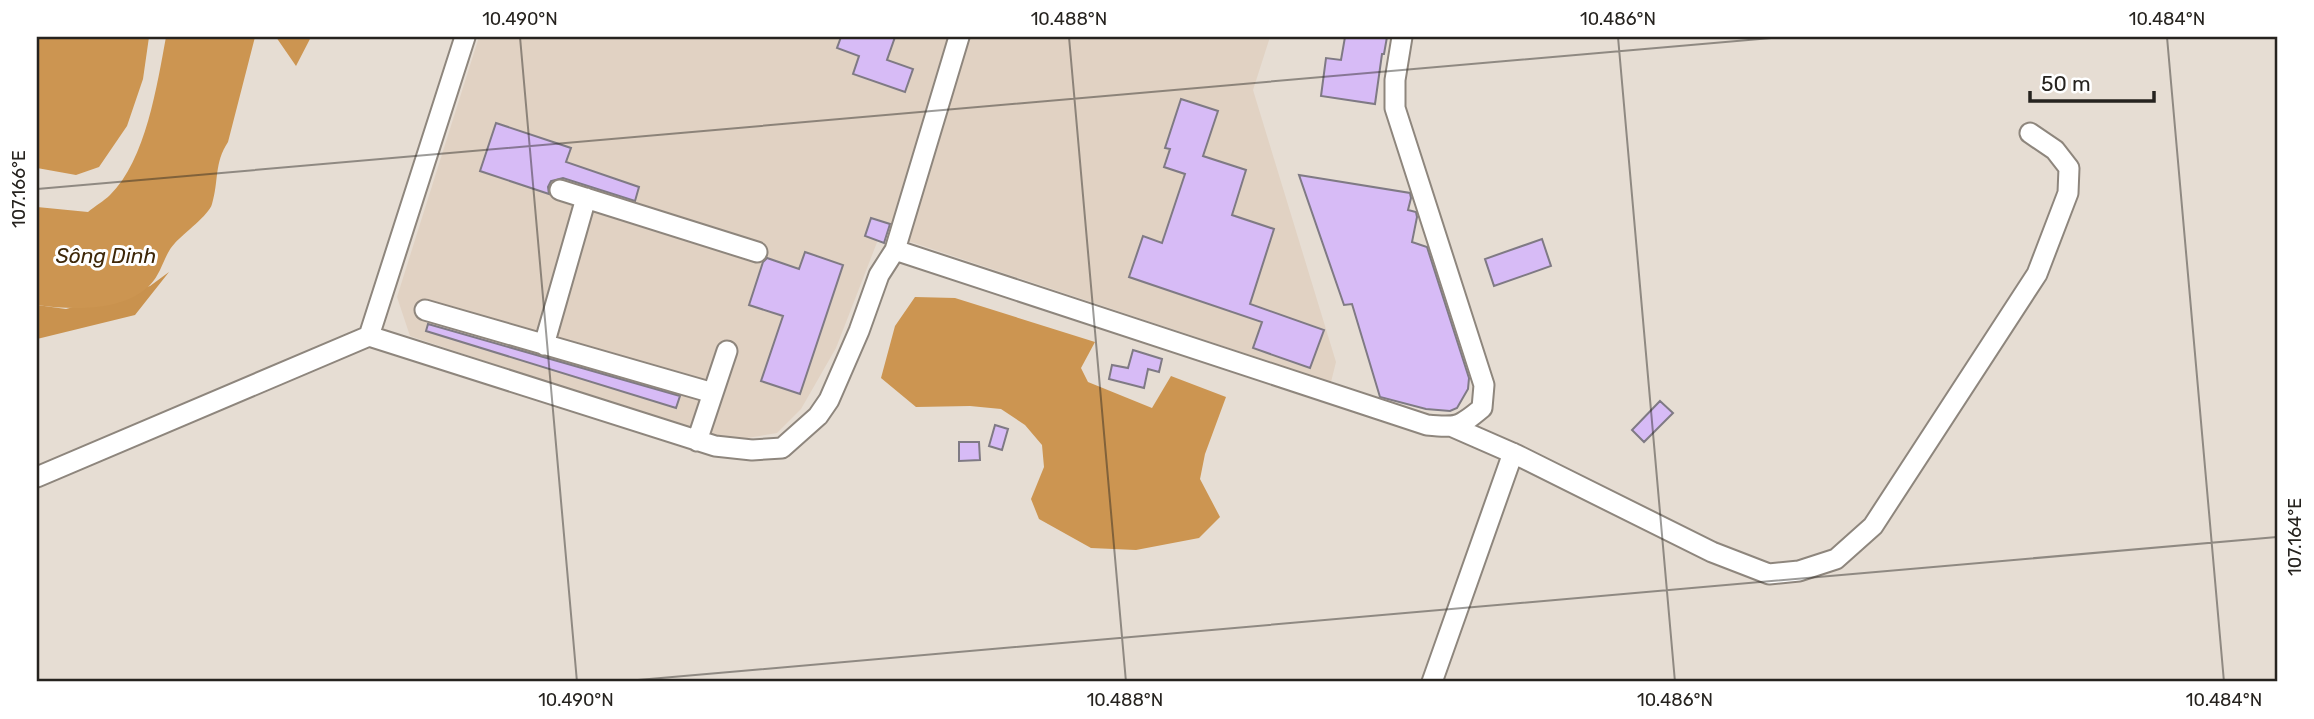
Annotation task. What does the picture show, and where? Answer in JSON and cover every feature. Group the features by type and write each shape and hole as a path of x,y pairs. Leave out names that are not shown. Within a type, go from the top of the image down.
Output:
{"street":[{"path":"369,336 465,37"},
{"path":"37,477 369,336 715,446 752,450 782,448 806,428 829,400 859,331 879,275 895,250 959,37"},
{"path":"1402,37 1395,80 1395,108 1484,385 1482,408 1467,421 1453,427"},
{"path":"895,250 1427,425 1453,427 1513,453 1712,552 1769,574 1799,570 1836,559 1873,526 2037,274 2068,193 2069,168 2055,150 2030,134"},
{"path":"559,190 757,252"},
{"path":"544,345 586,198"},
{"path":"425,310 713,393"},
{"path":"697,440 727,351"},
{"path":"1432,682 1513,453"}],"shaded area":[{"path":"479,37 1270,37 1253,90 1336,362 1331,382 881,232 836,348 801,409 777,433 741,439 718,439 410,336 397,297"},
{"path":"169,272 135,315 37,339 37,305 66,309 150,286"}],"water":[{"path":"37,37 149,37 143,79 127,126 99,167 76,175 37,168"},
{"name":"Sông Dinh","path":"166,37 255,37 228,142 221,157 212,204 201,219 171,247 154,280 139,294 112,305 97,307 37,305 37,207 88,212 110,195 122,180 133,162 148,121"},
{"path":"276,37 311,37 296,66"},
{"path":"915,297 955,298 1095,342 1081,368 1088,382 1152,408 1171,376 1226,397 1205,454 1200,479 1220,517 1199,538 1136,550 1091,548 1039,519 1031,499 1044,467 1042,445 1025,425 1001,409 970,406 916,407 881,378 895,326"}],"building":[{"path":"841,37 895,37 887,60 913,69 905,92 853,74 859,56 837,48"},
{"path":"1345,37 1387,37 1375,104 1321,96 1326,58 1341,60"},
{"path":"1181,99 1218,111 1203,156 1246,170 1232,215 1274,229 1250,304 1324,330 1310,368 1253,348 1262,322 1129,277 1143,236 1162,243 1185,174 1164,167 1170,149 1165,148"},
{"path":"496,123 571,148 566,162 639,187 635,201 563,178 551,181 549,194 480,171"},
{"path":"1299,175 1410,193 1408,210 1416,212 1417,217 1412,242 1427,247 1469,378 1468,389 1457,408 1450,411 1426,409 1380,397 1352,304 1344,305"},
{"path":"871,218 890,224 884,243 865,236"},
{"path":"1542,239 1551,266 1494,286 1485,259"},
{"path":"805,252 843,265 800,394 761,381 783,316 749,305 763,262 767,258 799,269"},
{"path":"428,324 680,396 676,408 426,331"},
{"path":"1133,350 1162,359 1159,372 1148,369 1144,388 1109,379 1112,365 1128,368"},
{"path":"1660,401 1673,413 1644,442 1632,430"},
{"path":"995,425 1008,429 1002,450 989,446"},
{"path":"959,442 979,442 980,460 959,461"}]}
